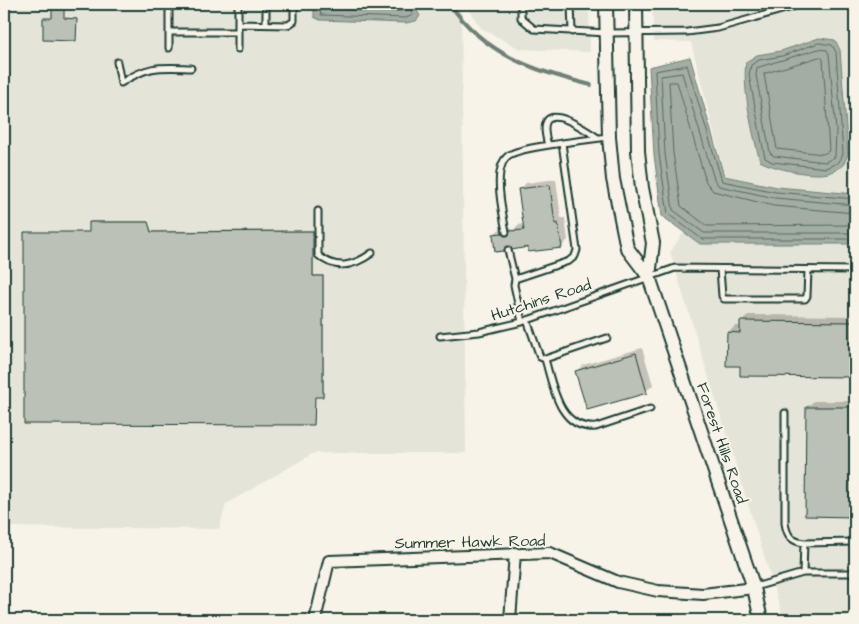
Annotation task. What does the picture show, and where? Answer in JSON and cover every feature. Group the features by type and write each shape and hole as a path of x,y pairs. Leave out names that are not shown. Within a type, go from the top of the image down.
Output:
{"street":[{"name":"Forest Hills Road","path":"606,4 607,32 603,138 627,248 649,277 754,588 761,620"},
{"name":"Forest Hills Road","path":"636,4 638,151 642,188 653,243 649,277"},
{"path":"510,620 515,553"},
{"name":"Summer Hawk Road","path":"315,620 330,561 550,553 618,582 658,591 703,594 754,588"}],"lane":[{"path":"169,4 169,48"},
{"path":"238,4 238,48"},
{"path":"266,4 266,24"},
{"path":"238,24 288,25 294,21 294,4"},
{"path":"521,4 521,18 534,29 572,32 636,33 687,32 718,28 803,4"},
{"path":"571,4 572,32"},
{"path":"169,32 238,32"},
{"path":"117,62 122,83 140,71 154,67 191,68"},
{"path":"548,146 544,126 548,120 556,116 579,125 603,138"},
{"path":"506,232 499,182 500,167 511,154 562,143 603,138"},
{"path":"516,279 569,261 575,256 577,250 562,143"},
{"path":"318,211 318,256 325,262 339,265 354,265 372,253"},
{"path":"508,250 516,279 514,285 524,321 540,357 545,359 607,338"},
{"name":"Hutchins Road","path":"440,336 479,332 524,321 675,268 855,270"},
{"path":"720,269 722,296 724,299 805,299 807,296 808,270"},
{"path":"545,359 556,397 567,417 576,424 587,428 596,427 650,409"},
{"path":"785,413 785,523 789,537 795,541 804,542 855,542"},
{"path":"803,573 804,542"},
{"path":"754,588 803,573 855,573"}],"shaded area":[{"path":"4,4 461,4 466,453 314,453 226,504 219,529 4,527"},
{"path":"464,4 589,4 590,52 520,49 481,28"},
{"path":"652,4 855,4 855,620 784,620 670,252 724,173 691,42 654,41"}],"water":[{"path":"314,4 413,4 420,16 416,21 406,23 320,20 314,17"},
{"path":"819,38 835,40 840,50 848,154 843,166 830,172 813,174 794,172 766,164 760,161 751,125 745,73 746,62 757,55 781,51"},
{"path":"690,57 724,176 777,187 855,194 855,244 700,244 662,216 654,155 649,67"}],"building":[{"path":"52,4 64,4 64,18 77,19 76,41 43,40 43,18 52,18"},
{"path":"550,185 555,224 558,223 562,248 528,252 528,247 512,250 507,246 504,251 495,252 493,234 502,233 506,236 510,231 524,230 518,189"},
{"path":"89,222 148,222 151,232 313,231 313,276 323,276 323,397 315,397 314,425 24,424 24,232 89,232"},
{"path":"740,321 855,322 855,377 740,376 740,366 726,366 727,332 740,333"},
{"path":"636,353 647,393 587,410 575,371"},
{"path":"806,407 855,407 855,517 805,516"}],"waterway":[{"path":"450,4 464,22 479,36 512,58 550,74 591,85"}]}
